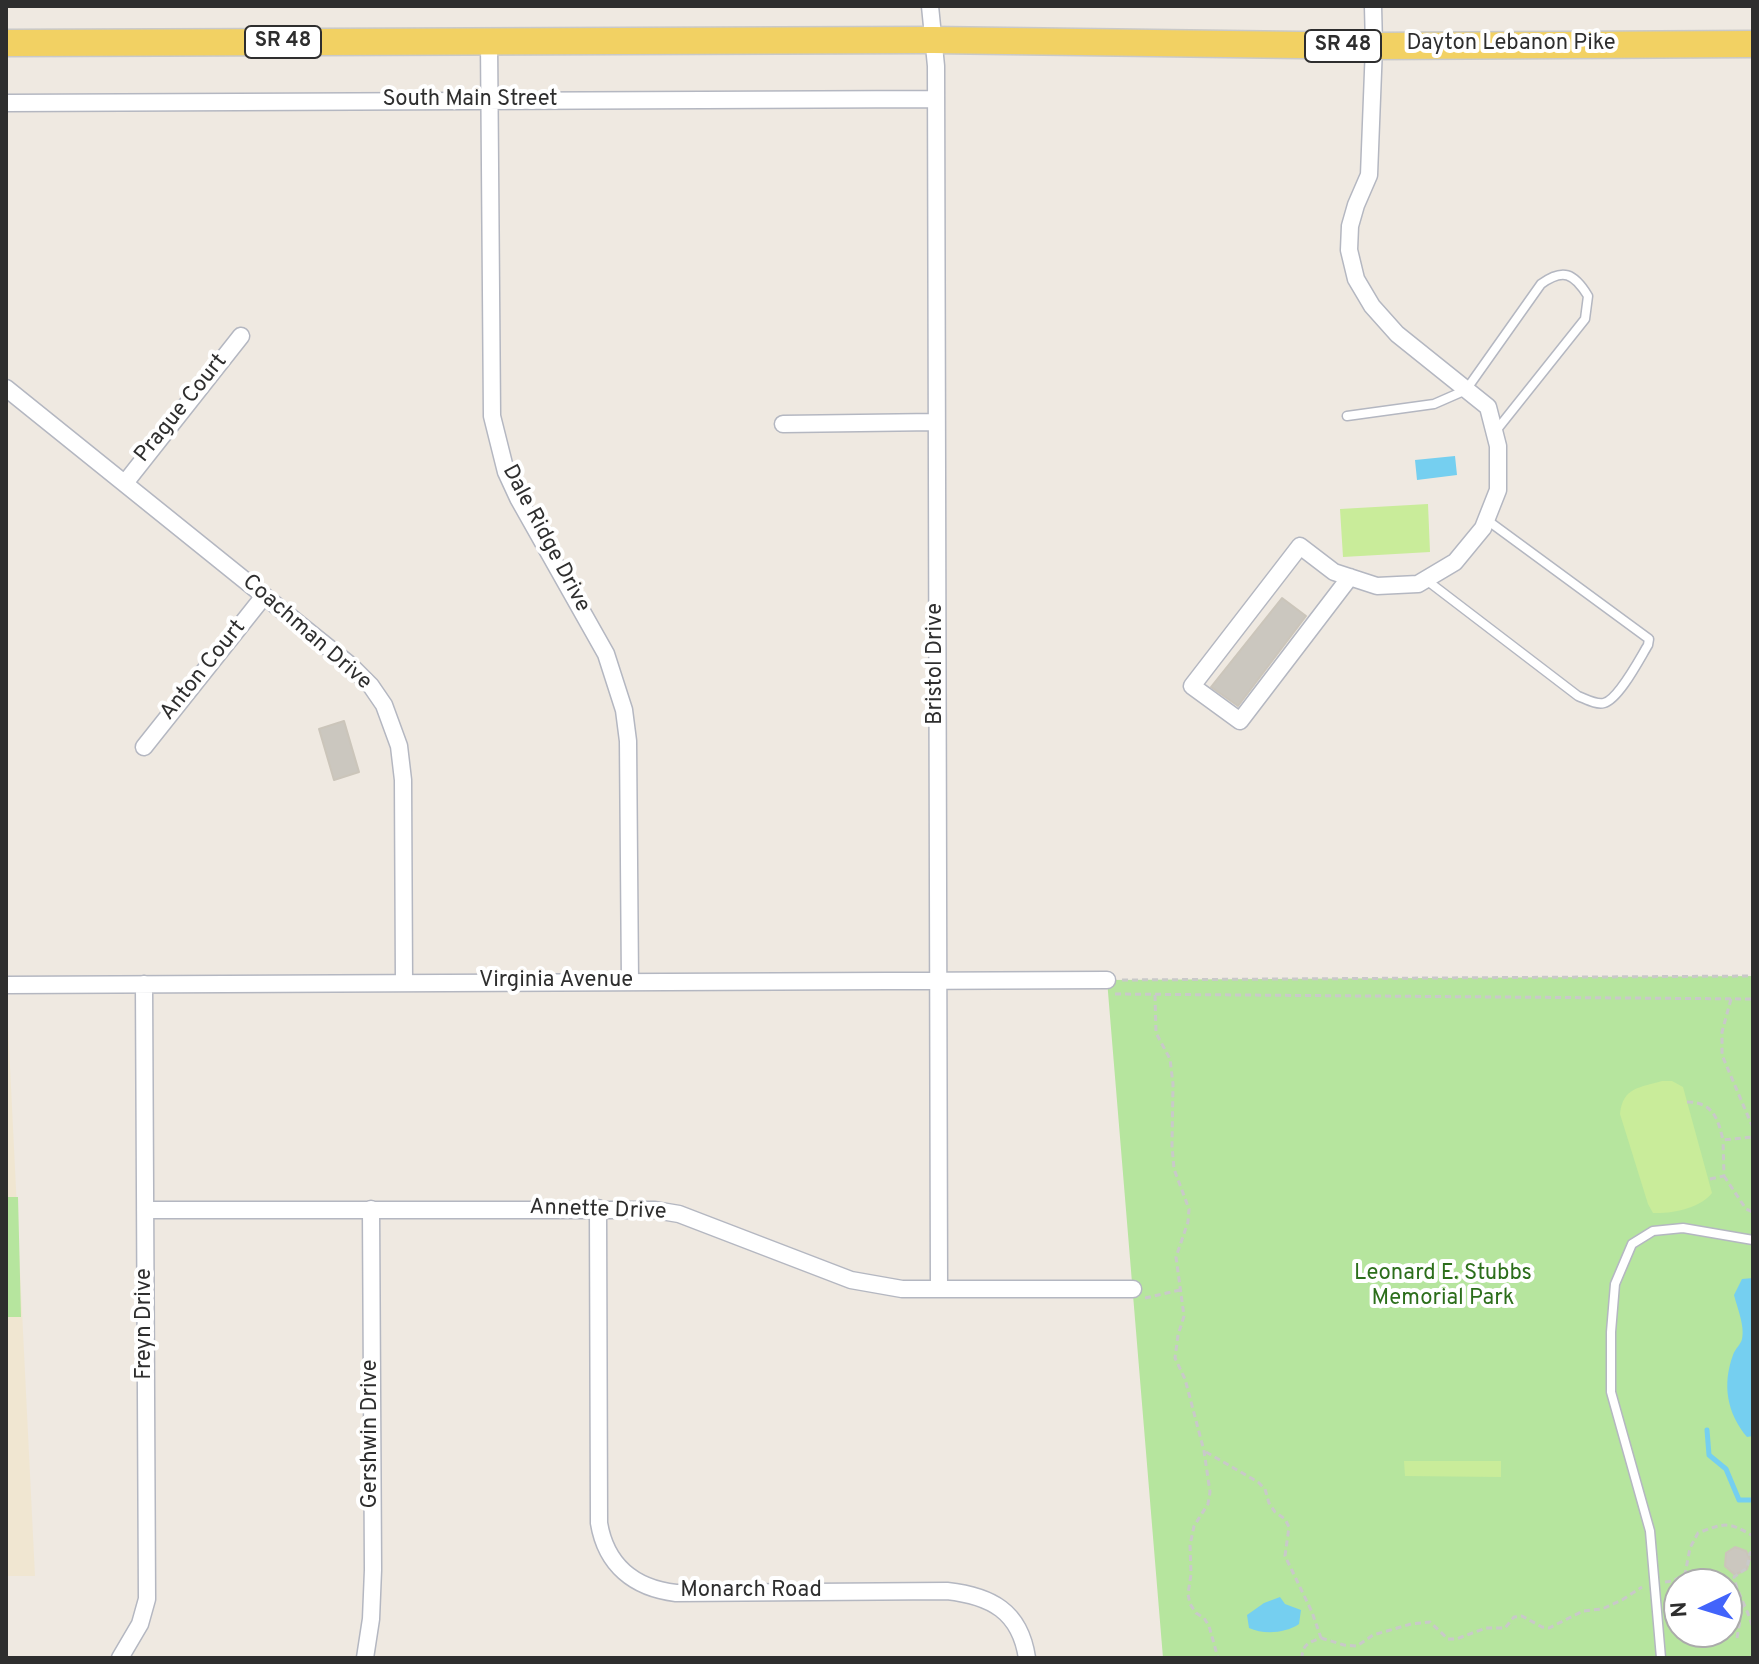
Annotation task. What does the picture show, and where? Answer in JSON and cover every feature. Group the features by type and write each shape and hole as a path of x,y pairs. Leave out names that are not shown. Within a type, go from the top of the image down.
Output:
{"main road":[{"name":"SR 48","path":"6,43 933,40"},
{"name":"Dayton Lebanon Pike","path":"933,40 1374,46 1753,44"}],"street":[{"name":"Bristol Drive","path":"930,6 936,66 939,1289"},
{"path":"1350,577 1240,721 1192,686 1300,546 1334,572 1350,577 1377,586 1418,584 1455,562 1483,528 1498,490 1498,446 1488,407 1397,334 1372,306 1356,279 1349,250 1350,226 1369,175 1373,6"},
{"name":"Dale Ridge Drive","path":"489,41 492,416 506,472 606,654 624,710 628,741 630,982"},
{"name":"South Main Street","path":"6,103 935,99"},
{"name":"Prague Court","path":"125,483 241,336"},
{"name":"Coachman Drive","path":"6,388 350,665 371,686 394,727 403,780 404,983"},
{"path":"783,424 936,422"},
{"name":"Anton Court","path":"144,747 264,596"},
{"name":"Virginia Avenue","path":"6,985 938,980 1109,987"},
{"name":"Freyn Drive","path":"120,1658 140,1624 147,1599 144,984"},
{"name":"Monarch Road","path":"598,1208 599,1523 608,1554 621,1570 638,1583 676,1593 947,1591 973,1594 999,1606 1015,1623 1025,1643 1027,1658"},
{"name":"Gershwin Drive","path":"365,1658 371,1619 373,1570 371,1209"},
{"name":"Annette Drive","path":"145,1210 655,1210 679,1214 872,1286 902,1289 1133,1289"}],"lane":[{"path":"1347,416 1434,404 1466,390 1541,284 1554,275 1564,274 1582,286 1589,301 1585,319 1495,432"},
{"path":"1425,579 1578,696 1597,703 1609,701 1623,685 1649,639 1486,519"},
{"path":"1661,1658 1650,1531 1611,1392 1615,1284 1632,1244 1653,1231 1683,1228 1753,1240"}],"path":[{"path":"1109,987 1753,976"},
{"path":"1109,987 1155,995 1753,999"},
{"path":"1155,995 1156,1033 1170,1059 1173,1084 1174,1169 1189,1209 1188,1222 1176,1257 1184,1316 1175,1358 1185,1379 1204,1451 1210,1492 1208,1504 1192,1536 1188,1594 1190,1604 1209,1626 1218,1658"},
{"path":"1731,999 1722,1032 1722,1055 1753,1128"},
{"path":"1687,1102 1699,1103 1716,1115 1723,1140 1724,1176 1746,1209 1753,1212"},
{"path":"1723,1140 1753,1137"},
{"path":"1710,1179 1724,1176"},
{"path":"1133,1289 1136,1298 1153,1298 1180,1290"},
{"path":"1204,1451 1258,1482 1275,1512 1285,1519 1289,1527 1285,1556 1321,1638"},
{"path":"1302,1658 1302,1650 1308,1642 1321,1638 1357,1646 1373,1635 1411,1624 1430,1622 1448,1639 1486,1628 1505,1628 1514,1617 1522,1616 1549,1628 1565,1617 1602,1609 1637,1589 1673,1581 1685,1574 1690,1548 1698,1533 1722,1523 1735,1525 1753,1536"},
{"path":"1743,1571 1753,1552"},
{"path":"1743,1599 1753,1630"}],"shaded area":[{"path":"6,985 35,1576 6,1576"}],"green space":[{"path":"1428,504 1430,552 1343,557 1340,509"},
{"name":"Leonard E. Stubbs Memorial Park","path":"1753,976 1753,1658 1163,1658 1107,980"},
{"path":"1672,1081 1683,1087 1712,1193 1701,1203 1685,1209 1653,1213 1620,1114 1625,1098 1634,1090"},
{"path":"6,1197 18,1197 21,1317 6,1317"},
{"path":"1404,1461 1501,1461 1501,1477 1405,1476"}],"water":[{"path":"1455,456 1457,475 1417,480 1415,460"},
{"path":"1753,1278 1753,1436 1747,1437 1735,1418 1727,1388 1730,1366 1743,1334 1734,1295 1742,1279"},
{"path":"1280,1597 1285,1604 1301,1610 1299,1624 1275,1632 1249,1628 1247,1615"}],"building":[{"path":"1282,598 1306,616 1238,706 1211,687"},
{"path":"344,721 359,772 334,780 319,729"},
{"path":"1735,1547 1746,1551 1750,1559 1747,1569 1727,1568 1726,1553"}],"waterway":[{"path":"1707,1430 1709,1455 1726,1469 1739,1500 1753,1500"}]}
